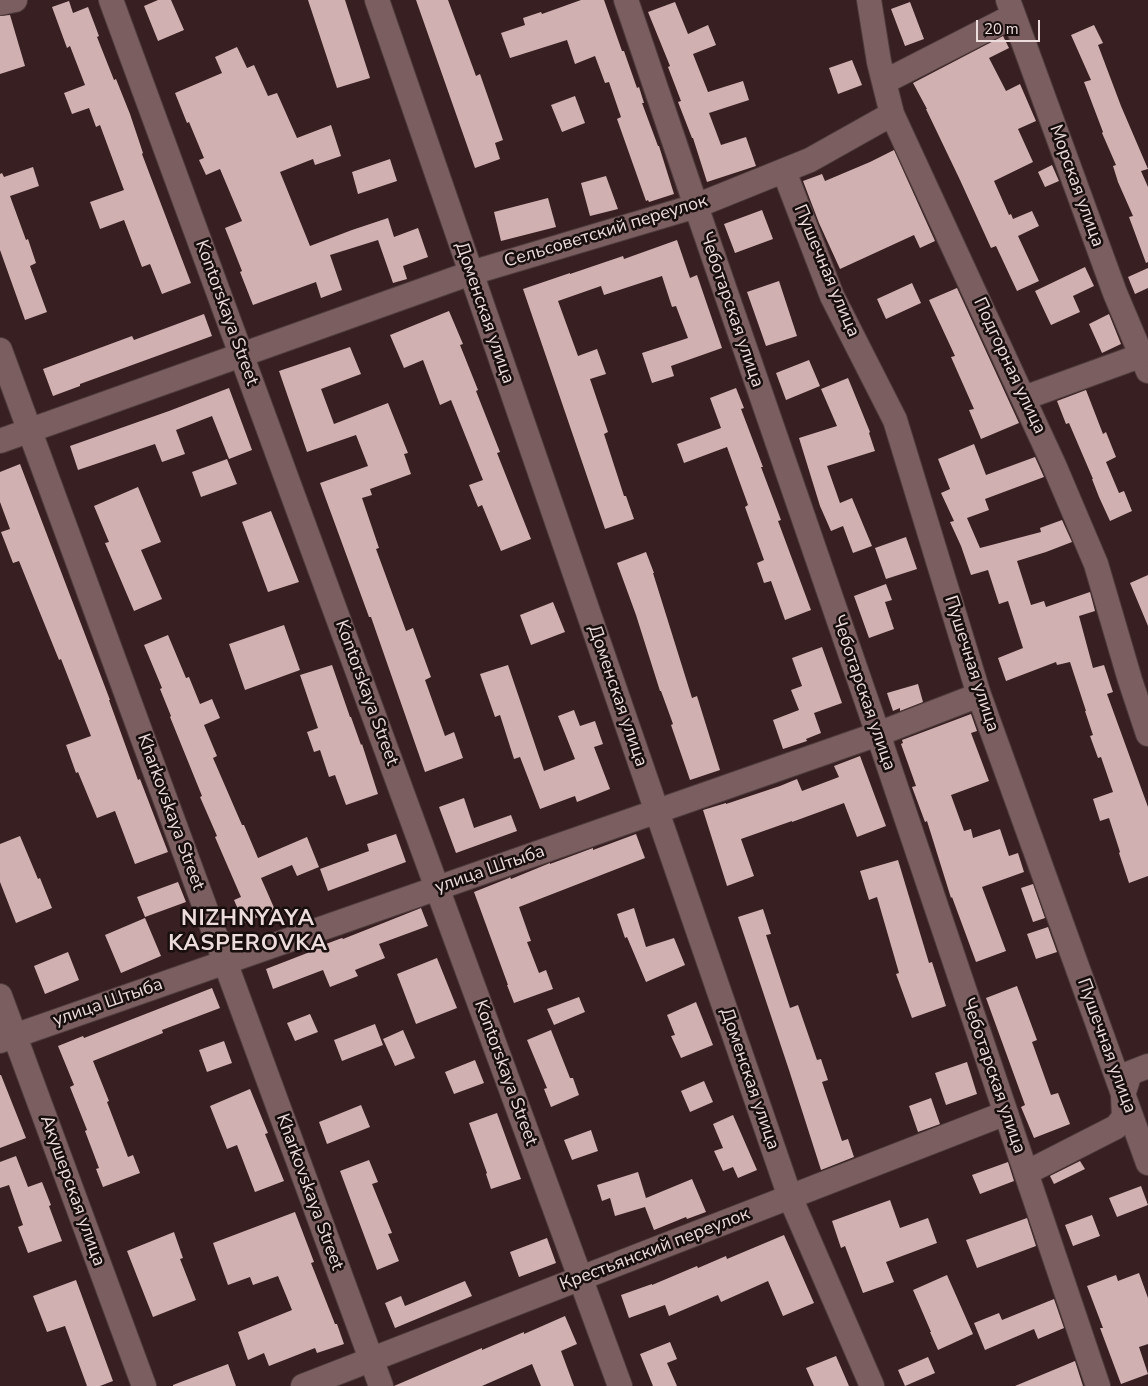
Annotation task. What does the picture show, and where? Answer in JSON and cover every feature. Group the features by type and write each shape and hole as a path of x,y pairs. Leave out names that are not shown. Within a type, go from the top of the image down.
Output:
{"street":[{"path":"0,3 15,0"},
{"name":"Kontorskaya Street","path":"111,0 620,1386"},
{"name":"Доменская улица","path":"376,0 790,1197 872,1386"},
{"name":"Чеботарская улица","path":"626,0 878,734 1098,1386"},
{"name":"Подгорная улица","path":"869,0 879,62 892,114 1024,398 1096,564 1148,734"},
{"path":"884,82 1011,8"},
{"name":"Морская улица","path":"1011,8 1115,292 1146,360"},
{"name":"Сельсоветский переулок","path":"0,441 470,272 696,206 810,160 892,114"},
{"name":"Пушечная улица","path":"784,171 832,296 895,420 979,695 1148,1163"},
{"name":"Kharkovskaya Street","path":"0,350 381,1386"},
{"path":"1024,398 1146,360"},
{"name":"улица Штыба","path":"7,1038 878,734 979,695"},
{"name":"Акушерская улица","path":"0,996 7,1038 144,1386"},
{"path":"1026,1173 1116,1127 1124,1117 1123,1094 1130,1073 1148,1066"},
{"name":"Крестьянский переулок","path":"303,1386 1006,1113"}],"building":[{"path":"158,0 171,0 184,30 158,41 144,6"},
{"path":"308,0 345,0 370,78 337,88"},
{"path":"416,0 448,0 476,76 480,74 503,140 495,143 500,159 475,168"},
{"path":"581,0 604,0 622,51 624,51 637,88 639,87 644,103 642,103 659,146 674,194 649,202 648,200 646,201 617,119 621,117 609,82 605,83 595,56 575,64 567,40 510,58 501,33 525,25 523,18 541,12 542,14"},
{"path":"69,1 73,13 88,7 99,36 97,37 130,114 142,154 191,283 162,294 150,264 142,267 124,220 100,229 90,202 124,190 100,125 96,127 89,108 72,114 64,93 85,85 70,46 67,48 52,7"},
{"path":"675,2 688,34 708,25 716,45 693,54 708,92 743,81 749,100 709,113 721,145 746,137 756,166 707,182 693,138 678,102 681,101 668,67 670,66 648,12"},
{"path":"910,2 924,39 905,46 891,9"},
{"path":"10,15 25,66 0,74 0,16"},
{"path":"1094,25 1103,43 1098,45 1148,169 1141,171 1148,187 1148,262 1146,263 1129,217 1133,216 1113,166 1116,165 1102,133 1084,82 1091,80 1071,35"},
{"path":"1003,36 1009,48 989,58 1006,91 1020,84 1036,121 1018,129 1033,162 994,181 1009,215 1011,214 1013,219 1032,211 1039,226 1018,236 1039,281 1017,291 996,246 991,248 927,109 913,83"},
{"path":"237,47 247,68 254,65 268,96 277,93 297,138 331,125 341,156 315,165 313,159 280,172 310,246 388,218 394,237 418,228 428,257 403,266 407,279 393,283 378,240 330,255 342,290 321,298 316,282 253,305 225,228 242,221 220,169 206,175 199,160 204,158 175,93 222,73 215,57"},
{"path":"852,60 862,85 838,94 829,68"},
{"path":"575,96 585,123 562,132 551,105"},
{"path":"894,150 935,241 920,248 914,235 840,269 819,223 803,181 822,174 825,181"},
{"path":"390,159 397,181 358,194 352,172"},
{"path":"1052,165 1059,181 1045,187 1038,172"},
{"path":"33,167 39,186 10,196 36,263 30,266 47,312 25,320 0,250 0,174 2,173 4,177"},
{"path":"606,176 618,209 590,216 581,183"},
{"path":"548,198 556,227 501,241 494,212"},
{"path":"762,210 773,239 735,253 724,224"},
{"path":"677,240 690,278 697,275 722,348 671,366 674,376 652,383 642,353 688,338 676,306 672,307 662,276 604,295 601,286 558,301 578,356 597,349 606,374 590,379 608,432 604,434 624,496 626,496 634,519 605,529 523,289 623,256 624,259"},
{"path":"1085,267 1094,286 1073,296 1080,312 1051,325 1035,291"},
{"path":"1148,268 1148,288 1135,294 1128,277"},
{"path":"779,281 797,336 766,346 747,292"},
{"path":"912,283 921,303 886,319 877,299"},
{"path":"957,288 1019,423 981,439 969,410 974,409 951,357 955,356 929,300"},
{"path":"449,311 463,344 460,345 500,452 497,453 531,539 501,551 482,505 478,507 469,485 483,480 451,400 440,405 423,360 404,368 390,335"},
{"path":"204,314 212,336 80,384 80,386 53,396 43,369 132,336 134,340"},
{"path":"1109,314 1121,344 1102,353 1089,324"},
{"path":"350,347 361,374 321,389 334,424 388,403 408,453 404,454 411,474 370,489 372,495 362,498 379,548 376,549 406,631 413,628 431,677 425,680 445,736 454,732 463,758 425,772 371,617 369,617 320,483 368,466 356,435 307,452 279,371"},
{"path":"809,360 820,386 786,400 776,373"},
{"path":"848,378 870,432 875,451 827,466 840,503 852,498 872,546 853,553 843,526 831,531 820,506 799,438 837,426 821,389"},
{"path":"229,388 252,450 229,459 212,416 176,430 185,454 162,462 155,444 78,470 70,446"},
{"path":"736,388 744,408 741,409 781,520 778,521 811,610 785,620 771,581 764,583 757,563 764,560 745,507 748,505 727,447 684,463 677,444 721,428 710,398"},
{"path":"1086,390 1103,434 1106,432 1116,457 1106,462 1119,493 1124,491 1132,511 1110,521 1069,423 1066,424 1057,401"},
{"path":"974,444 986,475 1035,457 1044,477 985,499 989,510 967,518 980,548 1041,532 1040,528 1062,520 1072,542 1017,561 1031,605 1044,601 1046,607 1090,592 1095,611 1079,616 1093,668 1104,665 1113,692 1107,694 1148,807 1148,876 1129,883 1109,818 1100,821 1093,799 1113,792 1101,757 1098,758 1090,736 1093,735 1070,662 1057,665 1056,662 1006,681 998,658 1023,648 1008,601 999,604 988,570 971,575 950,522 954,521 941,493 950,489 938,459"},
{"path":"227,459 237,484 201,497 192,472"},
{"path":"20,464 110,700 138,780 140,779 168,852 135,864 115,811 97,818 78,772 76,773 66,745 91,736 61,659 59,660 19,561 13,563 1,532 10,529 0,502 0,472"},
{"path":"138,487 161,542 141,550 162,599 134,611 105,543 109,542 94,506"},
{"path":"271,511 299,582 268,592 242,522"},
{"path":"906,537 917,569 886,579 875,548"},
{"path":"646,552 692,698 697,696 720,770 690,780 671,725 673,724 617,563"},
{"path":"1148,575 1148,626 1130,583"},
{"path":"886,584 892,600 885,602 894,629 869,638 854,596"},
{"path":"553,602 565,632 531,645 520,615"},
{"path":"284,625 300,670 245,690 229,644"},
{"path":"168,635 186,678 189,677 200,704 212,699 220,718 204,725 217,756 213,758 258,858 307,837 319,867 297,876 292,865 261,878 275,910 244,923 234,900 241,897 215,837 217,836 200,797 202,796 170,717 160,689 162,688 144,645"},
{"path":"822,647 842,703 814,713 821,733 806,739 807,741 783,749 773,720 799,710 791,690 802,686 792,658"},
{"path":"332,665 350,717 362,744 378,794 346,805 335,775 329,777 320,750 314,752 307,732 318,728 300,675"},
{"path":"508,665 544,771 575,759 558,716 574,710 580,726 595,721 603,744 594,747 610,789 577,802 575,796 540,809 520,757 514,759 500,715 495,717 480,674"},
{"path":"918,684 923,702 900,711 900,708 893,711 887,693"},
{"path":"971,714 977,731 971,733 989,781 951,795 964,831 971,829 973,838 1000,829 1009,856 1018,853 1024,872 982,887 1006,951 976,962 951,898 927,821 925,822 912,787 916,786 901,744 903,743 902,740"},
{"path":"860,756 886,826 857,837 844,803 741,839 754,876 727,886 703,810 726,804 797,779 802,791 839,777 834,766"},
{"path":"464,798 474,828 511,815 517,831 456,853 439,807"},
{"path":"396,834 406,862 328,891 320,869 369,851 367,844"},
{"path":"636,834 645,858 519,907 531,941 527,942 539,973 546,970 553,989 514,1003 474,892 510,877 511,879 550,863"},
{"path":"20,836 52,908 16,923 0,882 0,844"},
{"path":"898,860 929,963 932,962 946,1006 912,1018 896,974 899,973 877,897 869,900 860,871"},
{"path":"178,882 186,902 145,917 137,897"},
{"path":"1033,884 1045,918 1033,922 1021,888"},
{"path":"421,908 428,926 379,944 385,958 355,970 358,976 330,987 323,970 273,989 266,969 315,950 315,948"},
{"path":"634,908 646,947 674,938 685,965 646,982 627,937 625,938 617,914"},
{"path":"763,909 771,934 766,935 790,1008 798,1005 817,1060 821,1059 828,1080 822,1082 842,1141 848,1139 854,1157 821,1170 738,917"},
{"path":"145,918 161,956 121,973 105,935"},
{"path":"1048,927 1057,952 1036,959 1027,934"},
{"path":"68,952 79,980 45,994 34,966"},
{"path":"437,958 457,1008 416,1024 397,974"},
{"path":"1017,986 1037,1040 1032,1042 1051,1095 1058,1093 1070,1124 1034,1138 1021,1107 1025,1105 986,998"},
{"path":"212,988 220,1008 162,1030 163,1033 93,1061 128,1157 133,1155 140,1173 103,1187 96,1169 99,1168 85,1131 87,1130 70,1087 74,1085 58,1046 83,1036 84,1038"},
{"path":"579,997 585,1012 554,1025 547,1009"},
{"path":"696,1002 713,1045 681,1058 671,1036 675,1035 667,1015"},
{"path":"310,1014 318,1032 295,1041 287,1023"},
{"path":"375,1024 383,1045 342,1061 334,1040"},
{"path":"403,1030 415,1058 395,1066 383,1039"},
{"path":"551,1030 570,1078 573,1078 579,1095 551,1107 544,1089 547,1088 527,1040"},
{"path":"224,1041 232,1063 207,1072 199,1050"},
{"path":"475,1060 484,1083 454,1094 445,1072"},
{"path":"967,1062 977,1094 946,1105 935,1073"},
{"path":"0,1075 26,1138 0,1148"},
{"path":"704,1081 713,1102 690,1112 681,1091"},
{"path":"250,1089 268,1133 265,1134 284,1181 255,1192 237,1145 227,1149 210,1106"},
{"path":"931,1098 940,1124 918,1132 909,1106"},
{"path":"361,1105 370,1127 327,1144 319,1122"},
{"path":"497,1113 521,1179 491,1189 469,1123"},
{"path":"733,1115 757,1170 738,1178 733,1167 723,1171 714,1151 723,1148 713,1124"},
{"path":"591,1130 598,1151 572,1160 564,1140"},
{"path":"16,1156 28,1187 42,1182 62,1241 28,1253 18,1227 23,1225 9,1185 0,1188 0,1162"},
{"path":"369,1160 378,1182 372,1184 392,1233 388,1234 399,1261 377,1270 340,1171"},
{"path":"1080,1161 1085,1169 1054,1184 1050,1176"},
{"path":"1008,1162 1014,1181 980,1194 972,1175"},
{"path":"638,1172 646,1198 692,1179 706,1212 687,1219 686,1217 654,1230 645,1207 615,1216 610,1198 602,1201 597,1185"},
{"path":"1141,1186 1148,1205 1117,1217 1109,1198"},
{"path":"890,1200 900,1228 928,1218 937,1243 886,1262 894,1282 863,1293 845,1246 841,1248 832,1221"},
{"path":"295,1212 314,1262 311,1263 344,1344 317,1353 315,1348 269,1366 264,1353 248,1360 238,1332 292,1310 278,1276 253,1285 250,1277 228,1285 213,1243"},
{"path":"1092,1215 1100,1236 1073,1246 1065,1225"},
{"path":"1027,1218 1036,1246 977,1268 966,1240"},
{"path":"174,1232 183,1258 180,1259 196,1300 153,1317 127,1251"},
{"path":"784,1235 814,1303 783,1316 768,1281 721,1302 718,1295 669,1316 665,1305 629,1318 621,1295 726,1256 727,1259"},
{"path":"547,1238 556,1263 519,1277 510,1252"},
{"path":"1139,1273 1148,1298 1148,1344 1139,1347 1148,1374 1121,1384 1087,1286 1116,1275 1118,1281"},
{"path":"947,1275 973,1334 938,1350 913,1290"},
{"path":"76,1280 113,1381 100,1386 87,1386 65,1326 47,1332 33,1296"},
{"path":"465,1281 472,1296 395,1328 385,1303 401,1296 405,1306"},
{"path":"1054,1299 1064,1328 1038,1339 1034,1329 985,1350 974,1323 999,1313 1002,1320"},
{"path":"565,1316 577,1344 561,1351 574,1386 541,1386 532,1364 482,1386 394,1386 482,1348 482,1350 524,1332 524,1334"},
{"path":"670,1342 677,1359 667,1363 677,1386 653,1386 640,1354"},
{"path":"836,1356 849,1386 814,1386 806,1368"},
{"path":"928,1357 935,1373 905,1386 898,1370"},
{"path":"1075,1361 1083,1386 1015,1386"},
{"path":"228,1364 236,1386 173,1386 173,1385"}],"district":[{"name":"NIZHNYAYA KASPEROVKA","path":"248,932"}]}
